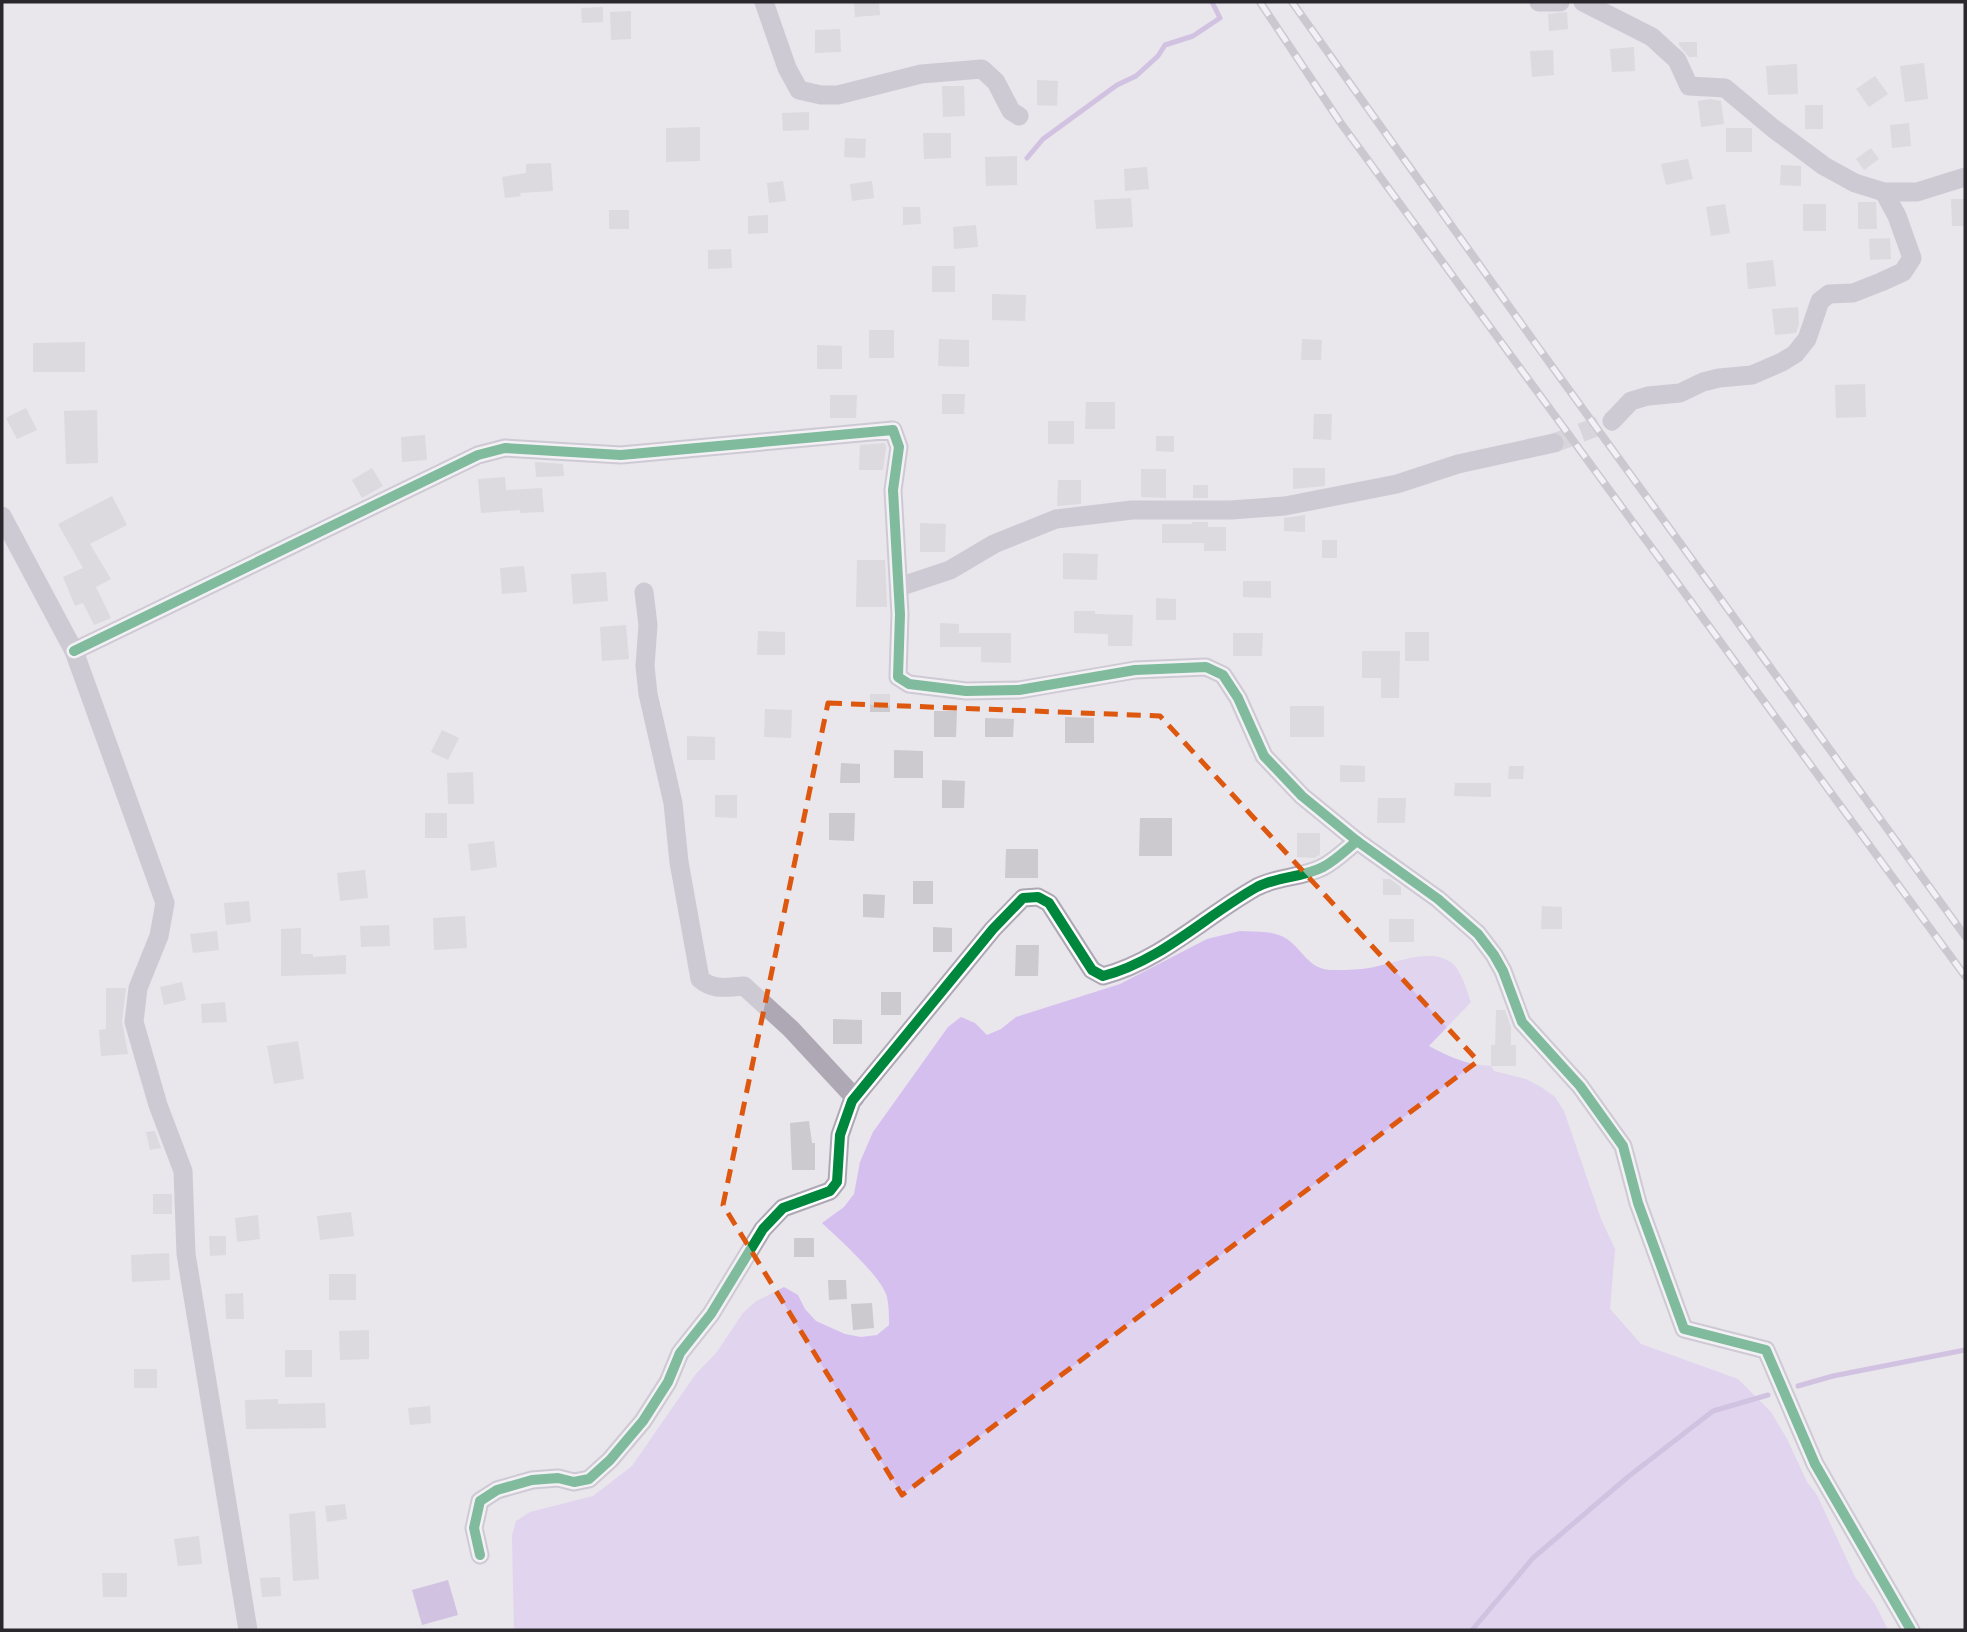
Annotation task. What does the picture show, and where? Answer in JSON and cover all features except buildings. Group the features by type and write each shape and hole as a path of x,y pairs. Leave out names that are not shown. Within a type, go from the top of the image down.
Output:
{"street":[{"path":"764,2 787,68 799,90 821,95 838,95 921,74 982,69 996,82 1011,111 1019,116"},
{"path":"1539,2 1560,2"},
{"path":"1583,2 1652,37 1677,60 1689,86 1725,88 1824,166 1855,183 1884,192 1917,192 1965,177"},
{"path":"1612,421 1631,401 1648,396 1680,393 1718,378 1752,375 1782,362 1795,354 1807,339 1820,301 1829,293 1853,293 1903,272 1912,258 1897,216 1884,192"},
{"path":"74,651 478,454 505,449 621,454 893,430 899,447 892,490 899,587 898,677 909,684 966,691 1019,690 1135,670 1206,667 1223,675 1238,698 1264,756 1302,796 1357,841 1438,899 1478,934 1494,955 1503,971 1522,1022 1580,1086 1623,1146 1639,1203 1684,1329 1766,1350 1815,1464 1911,1630"},
{"path":"899,587 950,570 994,544 1056,519 1132,510 1231,510 1284,506 1398,484 1458,464 1554,443"},
{"path":"2,516 74,651 164,903 159,936 138,988 134,1022 158,1105 183,1171 186,1254 248,1630"},
{"path":"644,592 649,625 645,666 648,694 673,803 678,862 700,979 719,988 744,986 791,1029 855,1098"},
{"path":"480,1555 474,1528 480,1501 498,1490 532,1480 558,1478 574,1482 589,1479 610,1460 643,1421 668,1382 680,1353 711,1314 763,1229 783,1208 830,1191 837,1182 840,1135 855,1098 993,929 1023,898 1038,897 1049,903 1092,970 1103,976 1122,971 1157,954 1258,887 1278,877 1324,867 1357,841"}],"highlighted area":[{"path":"828,703 1160,716 1478,1061 902,1495 723,1205"}],"shaded area":[{"path":"1240,931 1282,936 1323,969 1372,968 1428,956 1447,960 1456,967 1471,1002 1429,1046 1459,1060 1491,1066 1494,1071 1526,1079 1555,1097 1564,1111 1601,1219 1615,1249 1610,1309 1641,1344 1738,1379 1771,1412 1807,1482 1817,1495 1855,1577 1875,1604 1888,1630 514,1630 512,1536 516,1521 530,1512 593,1496 632,1466 695,1375 717,1352 743,1313 755,1302 784,1287 798,1295 805,1309 816,1321 845,1334 861,1337 877,1335 889,1325 888,1300 877,1279 822,1223 844,1207 854,1194 860,1162 873,1132 948,1027 961,1017 975,1023 987,1035 1001,1029 1016,1017 1120,984 1207,939"},
{"path":"448,1580 458,1615 422,1625 412,1590"}],"waterway":[{"path":"1027,158 1043,139 1117,85 1136,76 1158,56 1165,45 1193,36 1220,18 1212,2"},
{"path":"1798,1386 1833,1376 1965,1350"},
{"path":"1472,1630 1533,1558 1629,1476 1713,1411 1768,1395"}],"tunnel":[{"path":"1554,443 1612,421"}],"railway":[{"path":"1260,2 1340,122 1965,976"},
{"path":"1292,2 1538,347 1965,936"}],"cycle path":[{"path":"74,651 478,455 505,448 621,455 893,430 899,447 893,490 900,614 898,677 909,684 966,691 1019,690 1135,670 1206,667 1223,675 1238,698 1264,756 1302,796 1357,841 1438,899 1478,934 1494,955 1503,971 1522,1022 1580,1086 1623,1146 1638,1203 1684,1329 1766,1350 1815,1464 1911,1630"},
{"path":"480,1555 474,1528 480,1501 497,1490 532,1480 558,1478 574,1482 589,1479 610,1460 643,1421 668,1382 680,1353 711,1314 763,1229 783,1208 830,1191 837,1182 840,1135 852,1101 993,929 1023,898 1038,897 1049,903 1092,970 1103,976 1164,949 1257,887 1323,867 1357,841"}]}
